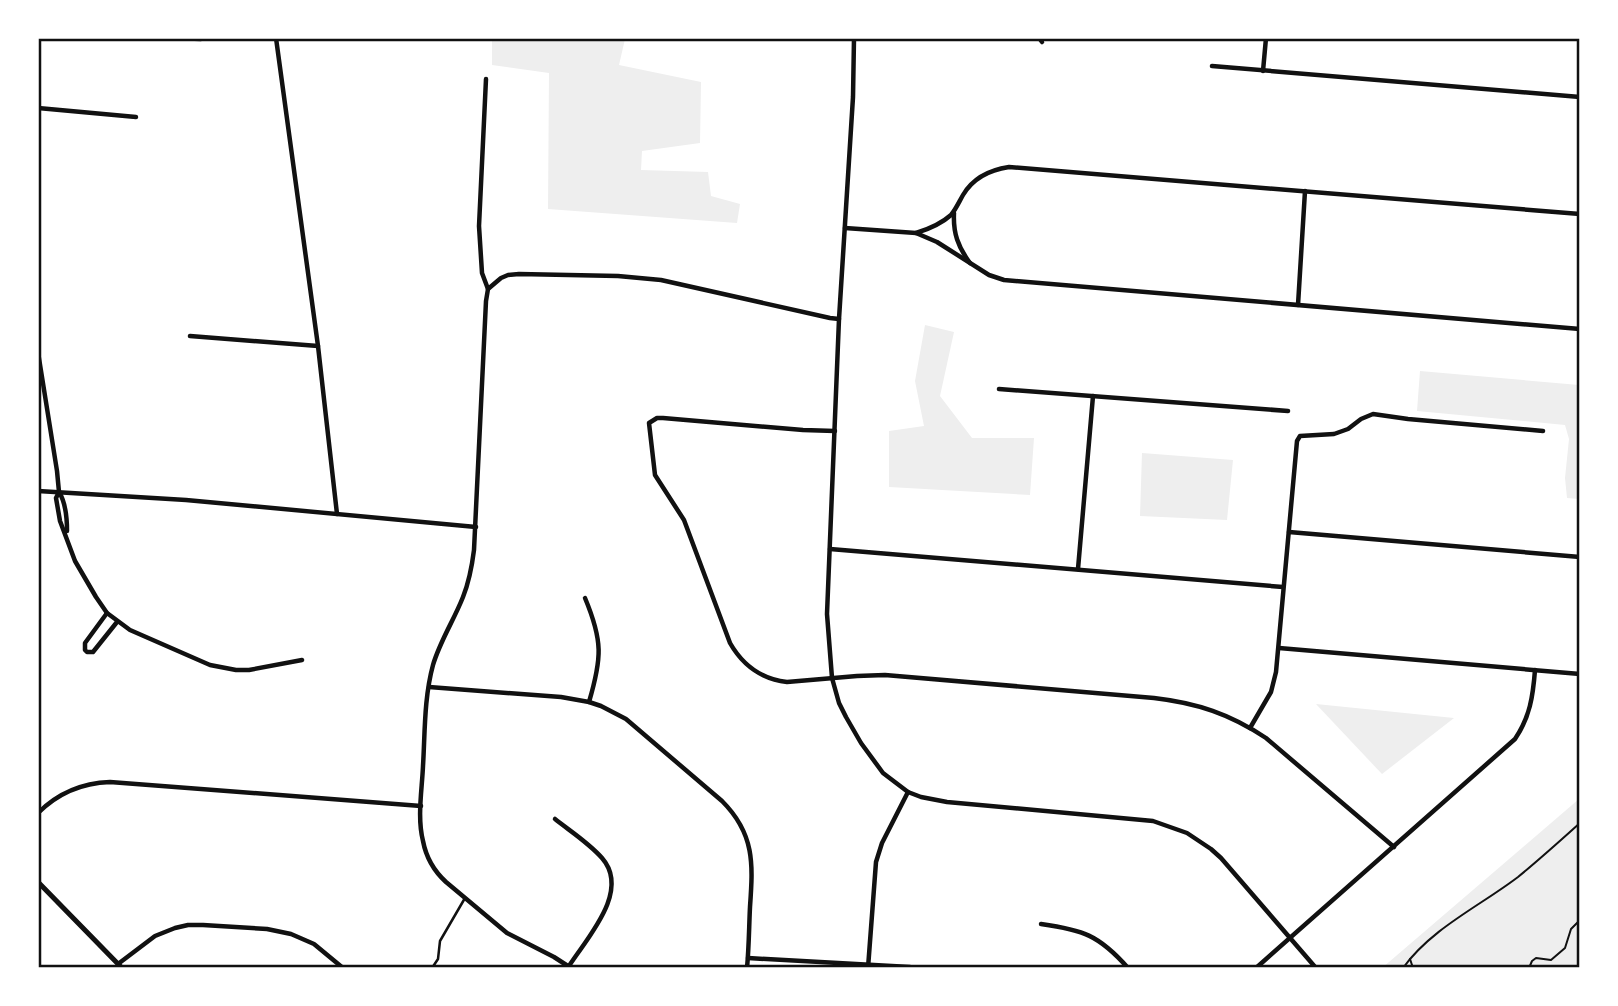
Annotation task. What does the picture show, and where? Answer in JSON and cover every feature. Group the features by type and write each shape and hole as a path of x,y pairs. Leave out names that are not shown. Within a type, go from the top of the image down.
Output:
{"street":[{"path":"175,38 201,39"},
{"path":"276,38 318,346 337,514"},
{"path":"854,38 827,614 832,678 839,703 871,759 883,773 908,792 921,797 947,802 1153,821 1187,833 1211,849 1316,968"},
{"path":"1263,71 1266,38"},
{"path":"1212,66 1580,97"},
{"path":"486,79 479,226 482,273 488,289 476,527 469,581 437,655 429,687 421,806 422,839 429,861 438,874 465,898 507,933 570,967 607,908 611,895 611,878 602,858 555,819"},
{"path":"38,108 136,117"},
{"path":"971,264 960,248 954,212 963,194 978,178 987,172 1009,167 1580,214"},
{"path":"1298,305 1305,191"},
{"path":"916,233 936,225 954,212"},
{"path":"845,228 916,233 937,242 989,275 1004,280 1580,329"},
{"path":"488,289 500,278 519,274 618,275 661,280 839,319"},
{"path":"190,336 318,346"},
{"path":"38,352 67,535 75,561 107,613 130,630 196,660 223,668 249,670 302,660"},
{"path":"999,389 1288,411"},
{"path":"1078,569 1093,396"},
{"path":"1250,728 1271,692 1276,672 1297,441 1300,436 1334,434 1373,414 1543,431"},
{"path":"835,431 663,418 653,420 649,424 655,475 684,520 724,631 741,660 765,677 777,681 803,682 885,675 1174,701 1218,712 1266,738 1394,847"},
{"path":"38,491 186,500 476,527"},
{"path":"1289,532 1580,556"},
{"path":"830,549 1283,587"},
{"path":"585,598 596,626 599,648 598,667 589,702"},
{"path":"107,613 85,643 87,652 93,652 117,622"},
{"path":"1279,648 1580,674"},
{"path":"1256,968 1515,739 1532,703 1535,670"},
{"path":"429,687 561,697 601,706 626,719 722,801 742,825 752,861 747,968"},
{"path":"38,813 72,789 95,782 421,806"},
{"path":"868,966 876,862 882,843 908,792"},
{"path":"38,882 120,966 155,936 188,925 204,925 267,929 291,934 314,944 343,968"},
{"path":"1041,923 1078,930 1094,937 1114,951 1128,968"},
{"path":"748,958 911,967"}],"lane":[{"path":"432,968 438,959 440,941 465,898"}],"path":[{"path":"1403,968 1461,916 1518,877 1580,823"},
{"path":"1529,968 1536,958 1552,960 1565,948 1571,929 1580,920"},
{"path":"1410,959 1413,968"}],"shaded area":[{"path":"492,39 625,39 619,65 701,82 700,143 642,151 641,170 708,172 711,196 740,204 737,223 548,209 549,73 492,65"},
{"path":"925,325 954,332 940,396 972,438 1034,438 1030,495 889,487 889,431 924,426 915,381"},
{"path":"1420,371 1579,385 1579,499 1567,498 1565,478 1569,439 1565,425 1417,411"},
{"path":"1142,453 1233,460 1227,520 1140,516"},
{"path":"1316,704 1454,718 1382,774"},
{"path":"1579,799 1579,967 1382,968"}]}
